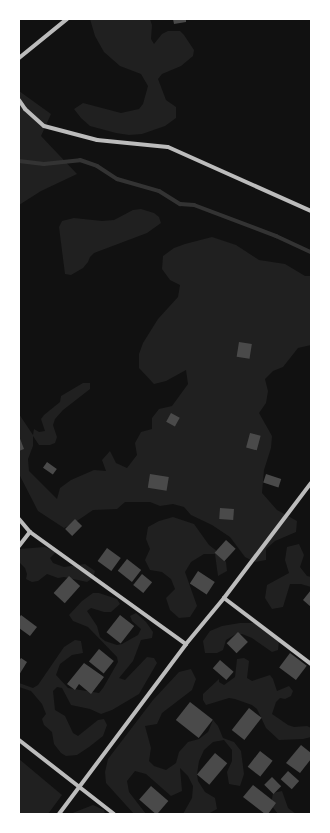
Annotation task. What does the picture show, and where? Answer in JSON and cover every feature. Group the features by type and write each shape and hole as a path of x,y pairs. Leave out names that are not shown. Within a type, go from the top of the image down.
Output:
{"street":[{"path":"19,58 67,19"},
{"path":"19,100 25,109 44,126 96,140 168,147 311,210"},
{"path":"59,814 186,644 224,598 311,483"},
{"path":"19,519 30,532 186,644"},
{"path":"19,546 30,532"},
{"path":"224,598 311,664"},
{"path":"19,740 114,814"}],"shaded area":[{"path":"90,19 150,19 152,25 151,39 154,44 162,34 168,31 180,31 184,35 194,50 193,56 181,66 162,74 158,79 166,100 176,107 176,118 165,126 142,134 129,135 90,126 81,118 74,109 83,103 121,113 139,109 143,104 148,86 141,74 120,66 104,52 95,36"},
{"path":"19,91 51,114 41,136 77,174 41,191 19,205"},
{"path":"141,209 154,213 159,217 161,223 147,233 94,253 83,268 71,275 65,274 59,227 62,221 74,218 102,221 114,220 133,210"},
{"path":"212,237 236,245 259,260 285,264 305,276 311,276 311,345 298,348 283,367 273,371 265,379 268,391 266,403 259,413 272,436 271,448 264,470 262,493 277,510 297,521 296,532 275,541 266,549 266,560 255,562 245,557 230,537 212,525 191,515 184,507 173,504 160,506 150,502 125,502 117,509 93,510 64,528 38,511 19,474 19,414 33,435 34,429 39,432 45,431 41,419 44,415 60,402 61,396 83,383 90,383 90,389 63,410 55,419 53,425 57,437 55,443 50,445 39,445 33,436 33,446 28,459 29,471 57,499 60,488 71,480 94,470 106,471 102,460 110,451 116,463 127,468 137,455 135,443 141,432 152,429 152,418 159,409 172,406 188,384 186,370 166,381 154,384 139,368 139,354 143,343 158,319 178,297 180,285 170,280 162,269 163,256 174,248"},
{"path":"173,517 194,524 209,545 218,552 226,562 227,571 218,576 215,554 204,554 191,562 185,572 197,606 190,617 179,618 170,610 166,598 175,589 171,579 162,572 150,570 145,560 150,549 146,539 148,527 159,521"},
{"path":"299,544 304,555 300,567 307,576 311,577 311,587 301,584 290,584 283,607 272,609 265,598 267,585 289,573 285,560 287,547"},
{"path":"45,547 56,552 50,558 53,563 64,567 85,564 95,571 93,578 87,582 64,577 58,578 47,574 38,581 32,582 26,579 27,574 25,568 19,562 19,549"},
{"path":"93,593 99,593 117,599 120,604 111,612 104,612 91,608 87,611 97,626 100,637 105,641 117,645 122,644 138,635 141,629 132,621 130,616 136,613 146,622 153,632 152,638 141,640 133,661 119,678 125,680 147,657 154,658 157,663 139,694 112,710 101,714 90,709 71,705 62,688 57,687 53,691 55,710 65,716 73,733 78,736 98,720 104,719 107,725 103,736 89,747 77,755 66,756 61,753 54,744 52,732 44,725 42,719 46,714 42,704 31,691 19,687 19,683 33,688 38,685 64,647 75,640 81,641 83,653 72,655 60,664 56,675 68,688 99,693 118,662 117,657 88,627 73,621 69,615 82,601"},
{"path":"240,623 254,623 259,626 279,641 278,650 272,652 252,638 242,634 236,634 226,640 223,650 217,653 205,653 203,641 210,631 222,626"},
{"path":"244,658 249,661 247,678 252,681 270,675 277,691 289,686 293,691 291,696 285,699 280,698 276,702 272,714 288,725 294,727 307,726 311,728 311,737 303,739 279,740 266,728 257,709 252,705 235,699 229,698 206,705 203,700 203,694 219,679 219,682 224,685 235,677 237,659"},
{"path":"191,669 196,679 192,690 162,713 157,724 145,726 151,748 149,761 154,766 166,770 176,763 179,752 188,742 199,739 208,732 213,720 218,726 223,738 234,742 241,751 244,774 240,786 229,784 227,772 232,761 232,750 224,740 213,742 204,750 199,761 197,774 198,781 205,792 215,798 217,809 208,814 183,814 192,798 193,786 188,776 180,768 182,791 171,796 146,774 135,771 127,781 129,792 146,814 134,814 106,783 105,772 108,759 153,700 179,672"},
{"path":"19,759 62,795 48,814 19,814"},
{"path":"282,791 288,808 296,814 278,814 271,805 273,793"},
{"path":"93,805 104,810 105,814 70,814"}],"building":[{"path":"173,19 186,19 186,22 174,24"},
{"path":"239,342 252,344 249,359 237,357"},
{"path":"171,413 180,418 175,427 166,422"},
{"path":"250,433 261,436 257,450 246,447"},
{"path":"19,436 24,449 19,451"},
{"path":"47,462 57,469 53,475 43,468"},
{"path":"150,474 169,477 167,491 148,488"},
{"path":"266,474 281,479 278,488 263,483"},
{"path":"220,508 234,509 233,520 219,519"},
{"path":"75,519 82,526 72,536 65,529"},
{"path":"226,540 236,549 224,561 215,553"},
{"path":"107,548 121,558 111,571 98,561"},
{"path":"127,559 141,570 132,582 118,571"},
{"path":"198,571 215,582 207,594 190,584"},
{"path":"142,574 152,582 143,593 133,585"},
{"path":"69,576 80,586 65,603 54,593"},
{"path":"311,590 311,607 303,600"},
{"path":"21,615 37,627 30,636 19,628 19,618"},
{"path":"120,615 134,626 121,643 106,632"},
{"path":"238,632 248,642 237,653 227,643"},
{"path":"99,649 114,661 104,673 89,661"},
{"path":"290,653 307,666 296,680 279,667"},
{"path":"21,658 27,662 19,675 19,661"},
{"path":"220,660 234,672 226,680 213,668"},
{"path":"84,663 104,677 91,694 79,684 75,690 67,684"},
{"path":"190,702 213,720 199,738 176,720"},
{"path":"249,708 262,718 244,740 232,730"},
{"path":"301,745 311,753 311,759 300,773 286,763"},
{"path":"260,751 273,761 260,777 248,767"},
{"path":"215,753 227,763 209,785 197,774"},
{"path":"288,771 299,781 292,789 281,779"},
{"path":"272,777 281,786 273,794 264,785"},
{"path":"253,785 276,803 268,814 265,814 243,797"},
{"path":"151,786 168,801 156,814 139,800"}],"waterway":[{"path":"19,161 44,164 80,160 97,166 117,179 159,191 180,204 194,205 276,236 311,252"}]}
